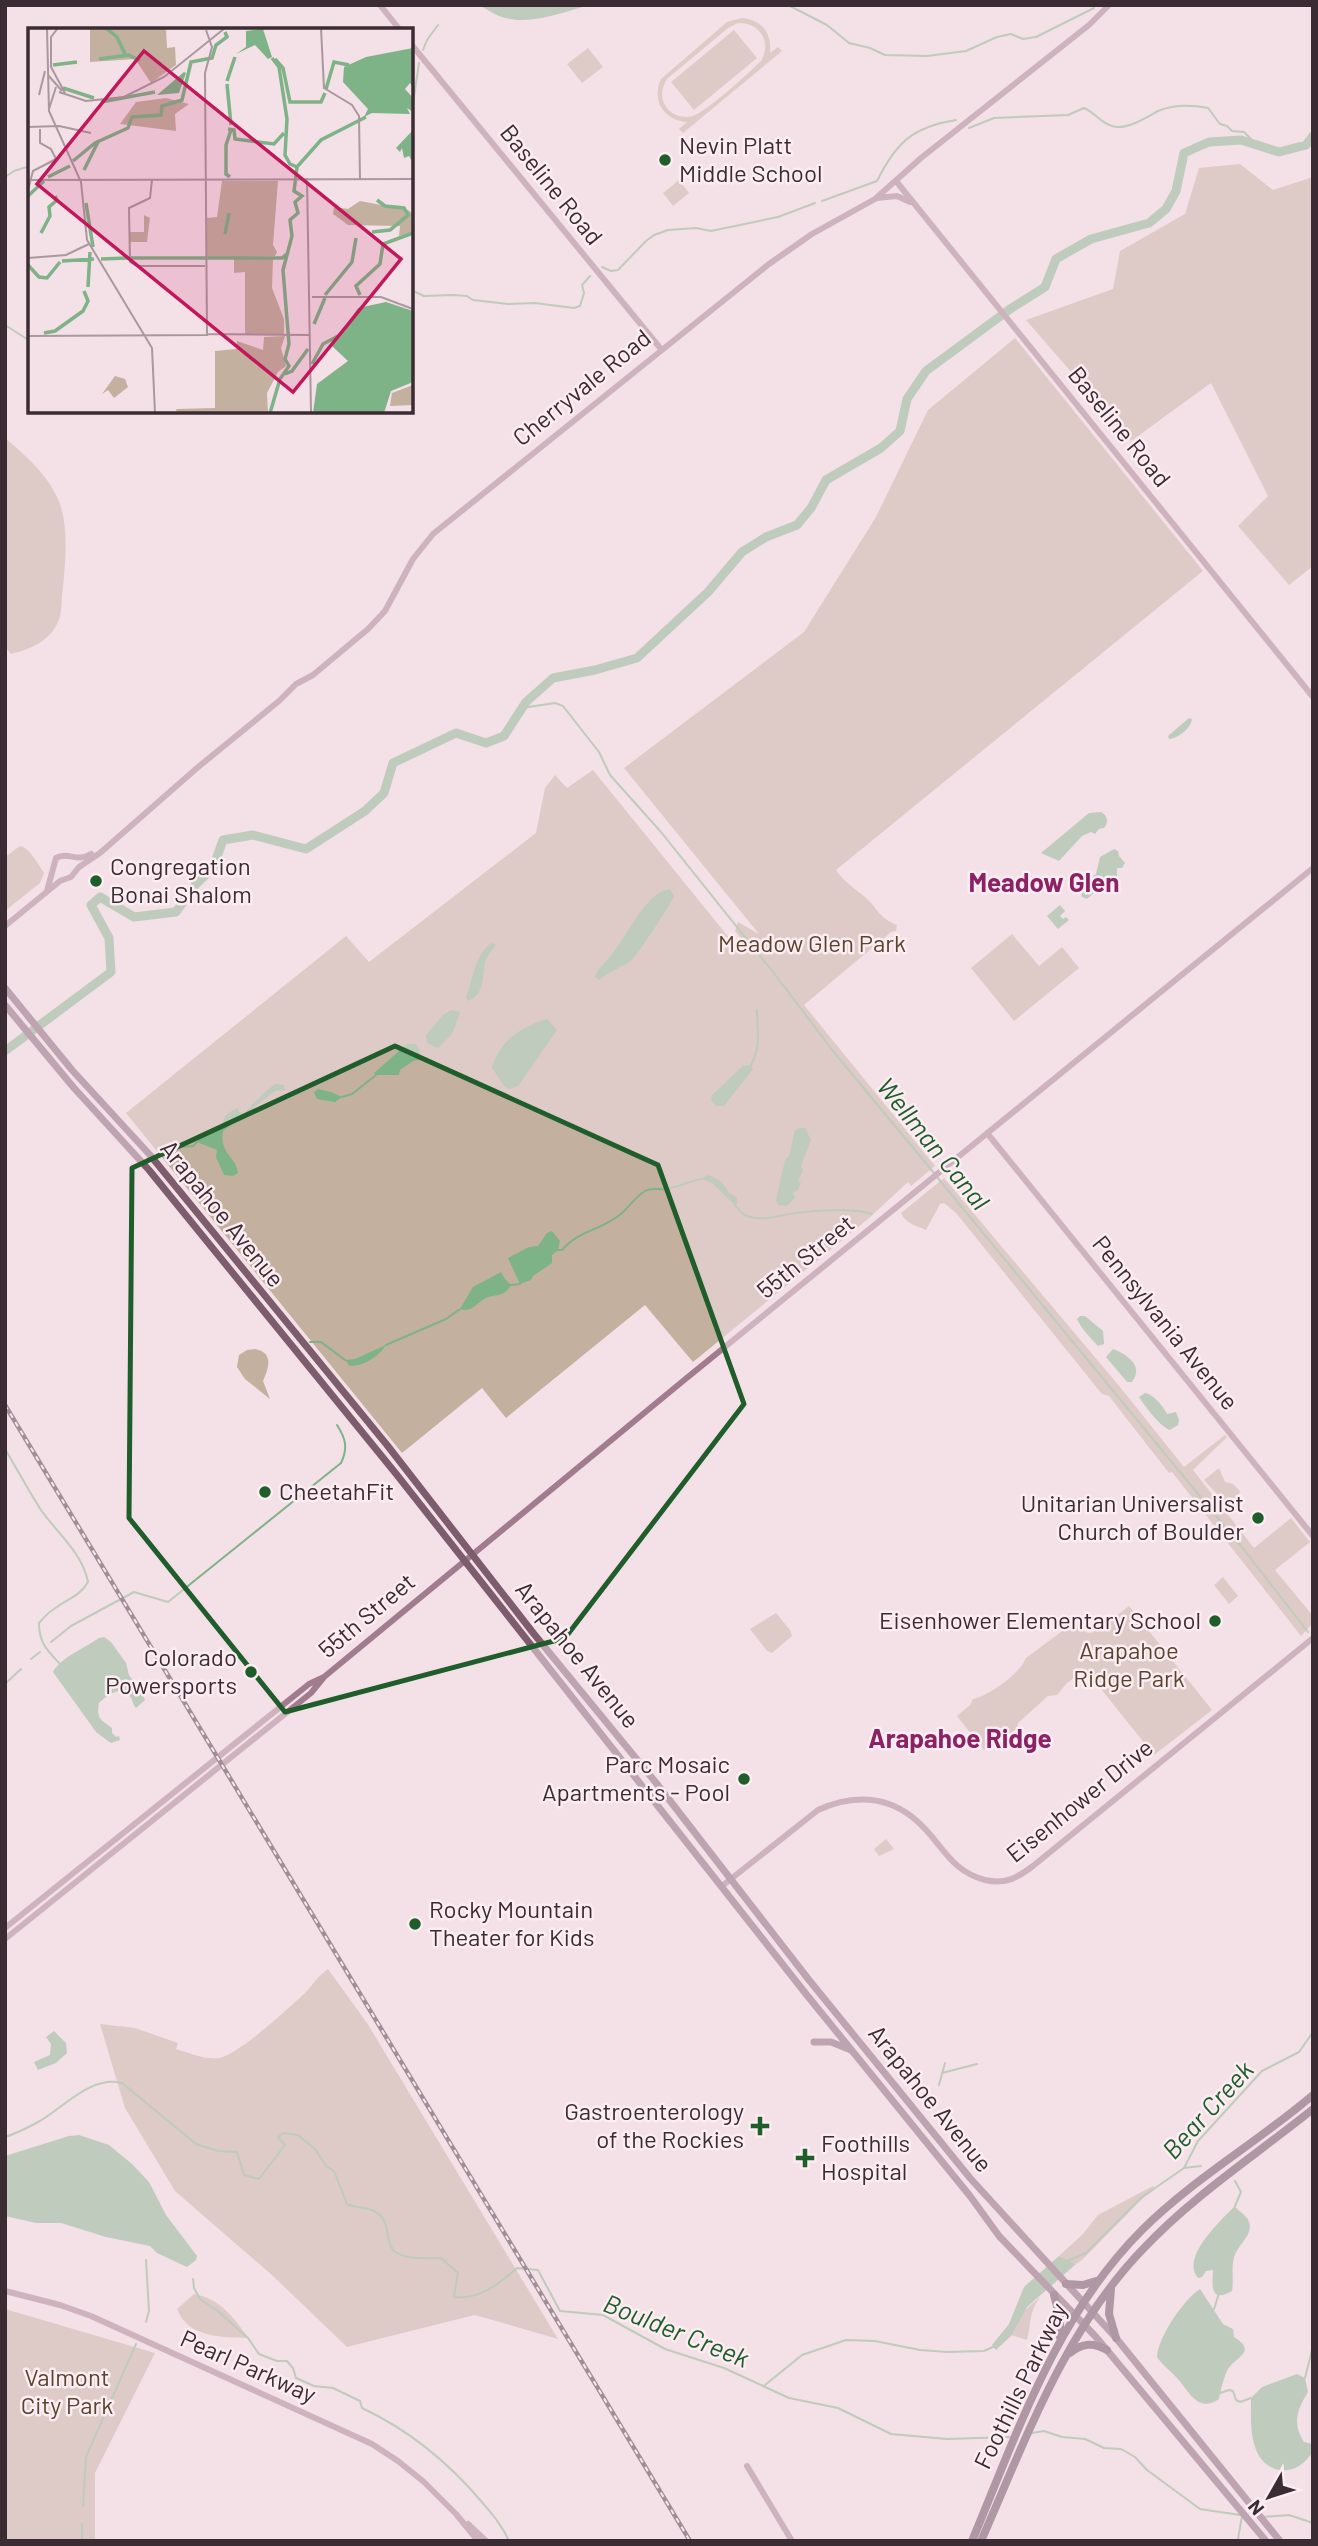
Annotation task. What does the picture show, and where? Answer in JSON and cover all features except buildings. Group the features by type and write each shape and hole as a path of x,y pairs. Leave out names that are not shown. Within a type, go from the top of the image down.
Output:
{"highway":[{"name":"Foothills Parkway","path":"972,2541 1029,2406 1059,2343 1098,2280 1160,2213 1313,2095"},
{"name":"Foothills Parkway","path":"981,2541 1041,2405 1084,2324 1112,2284 1144,2247 1191,2202 1313,2109"},
{"path":"1066,2284 1083,2286 1098,2280"},
{"path":"1112,2284 1109,2314 1116,2338"},
{"path":"1054,2295 1060,2318 1059,2343"},
{"path":"1067,2354 1086,2344 1096,2344 1107,2350"}],"main road":[{"name":"Arapahoe Avenue","path":"5,988 47,1040 150,1155 395,1455 962,2169 1116,2338 1280,2541"},
{"name":"Arapahoe Avenue","path":"5,1004 162,1186 408,1490 851,2050 970,2196 999,2236 1107,2350 1266,2541"},
{"path":"814,2042 831,2042 851,2050"}],"street":[{"path":"380,5 398,28"},
{"name":"Cherryvale Road","path":"76,870 100,853 296,684 313,675 344,651 379,619 413,559 430,537 661,349 788,250 875,199 920,158 1088,25 1109,5"},
{"name":"Baseline Road","path":"413,46 661,349"},
{"name":"Baseline Road","path":"896,181 1313,697"},
{"path":"875,199 900,197 917,207"},
{"path":"651,337 660,340 678,336"},
{"name":"Cherryvale Road","path":"71,857 79,859 88,856 116,837"},
{"path":"5,926 46,893 63,879 71,877 76,870 71,857 62,855 55,858 46,893"},
{"name":"55th Street","path":"5,1939 311,1693 324,1677 471,1554 1313,868"},
{"path":"53,871 63,879"},
{"name":"Pennsylvania Avenue","path":"987,1133 1313,1536"},
{"name":"Eisenhower Drive","path":"722,1886 818,1811 845,1800 862,1799 881,1802 905,1811 962,1871 988,1881 1011,1880 1033,1866 1313,1638"},
{"name":"55th Street","path":"5,1928 309,1684 324,1677"},
{"name":"Pearl Parkway","path":"5,2291 91,2316 356,2436 413,2472 486,2541"},
{"path":"747,2466 792,2541"},
{"name":"Pearl Parkway","path":"456,2514 478,2541"}],"highlighted area":[{"path":"395,1046 658,1165 744,1404 565,1638 285,1712 129,1518 132,1168"}],"green space":[{"path":"742,18 755,22 767,34 770,53 778,47 782,51 683,133 679,129 687,122 672,118 659,102 658,87 661,79 727,22","holes":["738,23 746,24 762,34 765,47 761,61 699,113 685,117 670,111 663,102 662,95 667,79 728,28"]},
{"path":"734,30 757,58 694,110 671,82"},
{"path":"588,48 603,67 582,83 567,64"},
{"path":"1240,164 1273,190 1313,177 1313,566 1289,585 1238,526 1268,496 1211,383 1131,441 1026,320 1113,289 1120,251 1185,214 1199,168"},
{"path":"679,180 689,193 673,206 663,193"},
{"name":"Meadow Glen Park","path":"1015,338 1203,571 836,870 883,917 897,925 896,931 891,932 804,1005 935,1166 911,1186 908,1182 868,1219 693,1362 645,1305 506,1418 482,1388 402,1453 126,1113 346,936 369,962 536,833 545,788 555,775 567,788 593,770 739,950 746,945 735,931 738,922 759,934 624,768 804,632 876,517 928,410"},
{"path":"5,438 48,481 62,510 66,547 61,613 54,629 44,640 32,647 11,654 5,647"},
{"path":"20,846 30,853 44,873 40,883 5,911 5,857"},
{"path":"1012,934 1039,966 1062,947 1079,968 1014,1021 971,968"},
{"path":"944,1178 1184,1467 1225,1435 1227,1437 1193,1470 1254,1548 1291,1518 1310,1542 1275,1570 1313,1616 1313,1623 1301,1636 1172,1472 1169,1473 1109,1396 1102,1394 956,1213 944,1203 940,1204 926,1230 905,1219 901,1213"},
{"path":"255,1349 267,1357 268,1366 263,1381 270,1399 245,1379 237,1367 239,1355"},
{"path":"1219,1468 1225,1482 1233,1484 1240,1491 1227,1505 1204,1480"},
{"path":"1223,1577 1238,1596 1229,1604 1214,1585"},
{"name":"Arapahoe Ridge Park","path":"1129,1606 1212,1710 1154,1755 1085,1669 1057,1695 1048,1696 1018,1723 1017,1729 984,1750 957,1716 973,1699 987,1694 1003,1683 1017,1671 1026,1658 1073,1623 1091,1633 1100,1624 1106,1624"},
{"path":"776,1613 792,1636 772,1653 767,1651 750,1629"},
{"path":"886,1839 894,1849 879,1856 874,1849"},
{"path":"328,1969 367,2023 558,2339 475,2315 347,2347 272,2275 175,2191 125,2108 100,2024 135,2028 178,2043 176,2049 203,2057 219,2058 238,2049 264,2030"},
{"path":"1153,2186 1155,2189 1082,2260 1076,2264 1059,2256 1083,2234 1098,2215"},
{"path":"194,2294 218,2304 248,2338 207,2334 189,2326 177,2309"},
{"path":"1041,2296 1032,2313 1027,2340 1011,2335 1024,2311"},
{"name":"Valmont City Park","path":"5,2309 155,2353 95,2473 95,2541 5,2541"}],"shaded area":[{"path":"479,5 589,5 548,17 515,20 502,17"},
{"path":"1189,718 1192,719 1187,729 1177,737 1169,739 1168,736"},
{"path":"1101,812 1107,819 1104,828 1095,834 1091,832 1082,836 1059,861 1041,853 1089,813"},
{"path":"1114,849 1125,863 1122,868 1117,868 1117,880 1101,884 1087,899 1082,897 1081,891 1068,886 1074,882 1078,884 1088,880 1096,874 1100,857"},
{"path":"670,889 674,896 672,900 635,957 599,980 595,977 643,908 661,892"},
{"path":"1060,905 1065,911 1060,916 1069,920 1058,929 1047,916"},
{"path":"492,943 496,945 486,959 481,988 474,998 468,1001 466,998 478,960"},
{"path":"451,1010 460,1013 452,1034 438,1048 427,1043 426,1035 443,1015"},
{"path":"547,1019 557,1030 518,1086 510,1089 505,1087 492,1068 495,1058 512,1036"},
{"path":"407,1044 416,1044 420,1052 419,1060 400,1070 399,1075 374,1073"},
{"path":"751,1065 753,1069 724,1106 716,1106 711,1100 712,1095 743,1066"},
{"path":"275,1084 284,1085 285,1090 275,1091 223,1131 223,1145 238,1173 233,1176 224,1175 216,1157 217,1150 197,1142 201,1134 219,1130 227,1114 238,1108 239,1112 244,1113"},
{"path":"318,1089 342,1097 335,1102 317,1099 314,1092"},
{"path":"805,1128 811,1140 801,1166 803,1170 798,1181 801,1183 793,1193 795,1198 787,1206 778,1205 776,1200 785,1160 789,1156 795,1130"},
{"path":"708,1175 723,1184 728,1192 737,1198 737,1204 712,1183 702,1179"},
{"path":"552,1231 560,1241 558,1250 552,1255 552,1263 531,1280 520,1284 508,1258 529,1247 538,1246 547,1233"},
{"path":"501,1272 511,1285 506,1292 486,1298 471,1309 460,1309 473,1287"},
{"path":"1085,1316 1103,1331 1104,1344 1098,1346 1081,1327 1077,1319"},
{"path":"386,1345 376,1356 361,1364 350,1366 345,1360 355,1359"},
{"path":"1113,1349 1133,1362 1136,1371 1132,1382 1127,1382 1106,1357"},
{"path":"1145,1393 1158,1401 1167,1414 1176,1412 1178,1425 1170,1430 1157,1421 1139,1397"},
{"path":"104,1637 111,1642 126,1663 129,1675 145,1700 136,1708 127,1694 119,1691 99,1703 100,1718 112,1728 116,1737 119,1736 120,1740 111,1743 96,1732 53,1672 67,1657"},
{"path":"54,2031 66,2043 67,2053 56,2063 38,2070 34,2062 50,2055 51,2044 46,2037"},
{"path":"79,2135 109,2145 149,2182 166,2215 197,2256 196,2260 187,2267 157,2253 150,2246 106,2237 61,2223 36,2223 5,2216 5,2156"},
{"path":"1235,2206 1247,2218 1250,2228 1234,2257 1232,2291 1219,2295 1214,2290 1213,2270 1206,2271 1198,2278 1194,2270 1194,2260 1204,2240"},
{"path":"1059,2256 1076,2264 1027,2307 1011,2336 996,2350 992,2345 1009,2324 1024,2287"},
{"path":"1200,2289 1223,2324 1233,2329 1234,2337 1241,2342 1245,2351 1227,2371 1219,2399 1205,2404 1194,2398 1157,2357 1162,2339 1173,2319"},
{"path":"1297,2374 1305,2378 1308,2392 1297,2417 1298,2429 1304,2442 1313,2444 1313,2451 1307,2460 1291,2470 1274,2469 1266,2464 1255,2447 1251,2398 1262,2387"}],"waterway":[{"path":"788,5 827,25 849,43 885,55 927,56 966,51 997,37 1011,34 1023,39 1036,37 1094,8"},
{"path":"423,50 438,25"},
{"path":"413,104 419,63"},
{"path":"969,128 994,118 1068,115 1084,108 1108,124 1122,127 1164,109 1189,106 1208,108 1220,124 1232,131 1244,132 1252,140"},
{"path":"822,201 877,181 891,156 907,139 928,127 956,120"},
{"path":"5,1051 111,972 109,938 91,905 100,897 134,917 176,912 196,884 213,868 223,840 253,835 306,849 365,811 384,793 393,763 456,733 486,743 504,736 526,702 553,678 637,658 708,592 742,552 766,537 797,525 811,508 826,480 881,448 900,431 907,399 926,371 1010,309 1045,287 1056,259 1091,239 1149,223 1166,209 1176,191 1184,153 1209,142 1241,140 1279,152 1306,145 1313,136"},
{"path":"5,177 28,167"},
{"path":"602,267 611,271 618,270 646,241 668,230 696,228 711,231 778,217 815,203"},
{"path":"413,291 424,296 467,296 473,300 508,304 535,303 574,308 580,306 584,293 582,285 590,276"},
{"path":"5,325 28,340"},
{"name":"Wellman Canal","path":"522,708 555,703 563,706 599,752 610,775 661,832 833,1051 934,1173"},
{"path":"751,1065 758,1044 757,1010"},
{"path":"342,1097 352,1094 376,1075"},
{"path":"169,1153 179,1147 193,1146 197,1142"},
{"name":"Wellman Canal","path":"937,1177 1245,1551 1308,1632"},
{"path":"558,1250 614,1219 645,1191 670,1188 702,1179"},
{"path":"735,1205 745,1215 753,1218 772,1218 824,1210 872,1214"},
{"path":"511,1285 520,1284"},
{"path":"386,1345 446,1319 460,1309"},
{"path":"310,1342 321,1342 345,1360"},
{"path":"51,1642 71,1626 134,1592 168,1602 341,1463 345,1444 337,1425"},
{"path":"5,1449 41,1510 75,1552 88,1582 78,1594 52,1610 39,1623 42,1641 60,1664"},
{"path":"31,1659 40,1652"},
{"path":"5,1684 21,1669"},
{"name":"Bear Creek","path":"1067,2261 1086,2253 1142,2197 1184,2168 1198,2141 1262,2071 1299,2052 1313,2032"},
{"path":"939,2085 945,2063"},
{"path":"942,2073 977,2064"},
{"name":"Boulder Creek","path":"5,2137 40,2121 79,2093 100,2083 111,2082 122,2083 196,2144 218,2151 237,2152 244,2175 259,2179 285,2145 278,2137 284,2133 298,2135 315,2149 326,2166 334,2171 347,2204 380,2215 390,2244 397,2253 413,2258 441,2258 458,2273 454,2297 480,2293 496,2285 517,2268 538,2270 560,2311 603,2315 665,2349 724,2368 789,2398 838,2408 891,2434 947,2439 1010,2437"},
{"path":"1184,2168 1201,2166"},
{"path":"1235,2181 1241,2192 1235,2206"},
{"path":"146,2260 149,2311 146,2322"},
{"path":"193,2279 200,2299 248,2338 259,2354 277,2361 287,2361 296,2378 314,2386 333,2388 360,2401 362,2408 396,2426 426,2448 455,2473 481,2501 509,2541"},
{"path":"1214,2309 1219,2293"},
{"name":"Bear Creek","path":"765,2385 802,2355 846,2340 875,2341 920,2350 947,2352 984,2351 995,2346"},
{"path":"83,2506 86,2457 136,2344"},
{"path":"1305,2378 1313,2346"},
{"path":"1220,2393 1233,2391 1236,2400 1240,2402 1251,2398"},
{"name":"Boulder Creek","path":"1032,2433 1044,2431 1062,2437 1085,2439 1104,2448 1121,2449 1200,2509 1240,2515"},
{"name":"Boulder Creek","path":"1263,2517 1289,2515 1313,2523"},
{"path":"1238,2539 1242,2516"},
{"path":"82,2524 82,2541"}],"railway":[{"path":"5,1405 690,2541"}],"place":[{"name":"Nevin Platt Middle School","path":"665,160"},
{"name":"Congregation Bonai Shalom","path":"96,881"},
{"name":"CheetahFit","path":"265,1492"},
{"name":"Unitarian Universalist Church of Boulder","path":"1258,1518"},
{"name":"Eisenhower Elementary School","path":"1215,1621"},
{"name":"Colorado Powersports","path":"251,1672"},
{"name":"Parc Mosaic Apartments - Pool","path":"744,1779"},
{"name":"Rocky Mountain Theater for Kids","path":"415,1924"},
{"name":"Gastroenterology of the Rockies","path":"760,2126"},
{"name":"Foothills Hospital","path":"805,2158"}],"district":[{"name":"Meadow Glen","path":"1044,883"},
{"name":"Arapahoe Ridge","path":"960,1739"}]}
